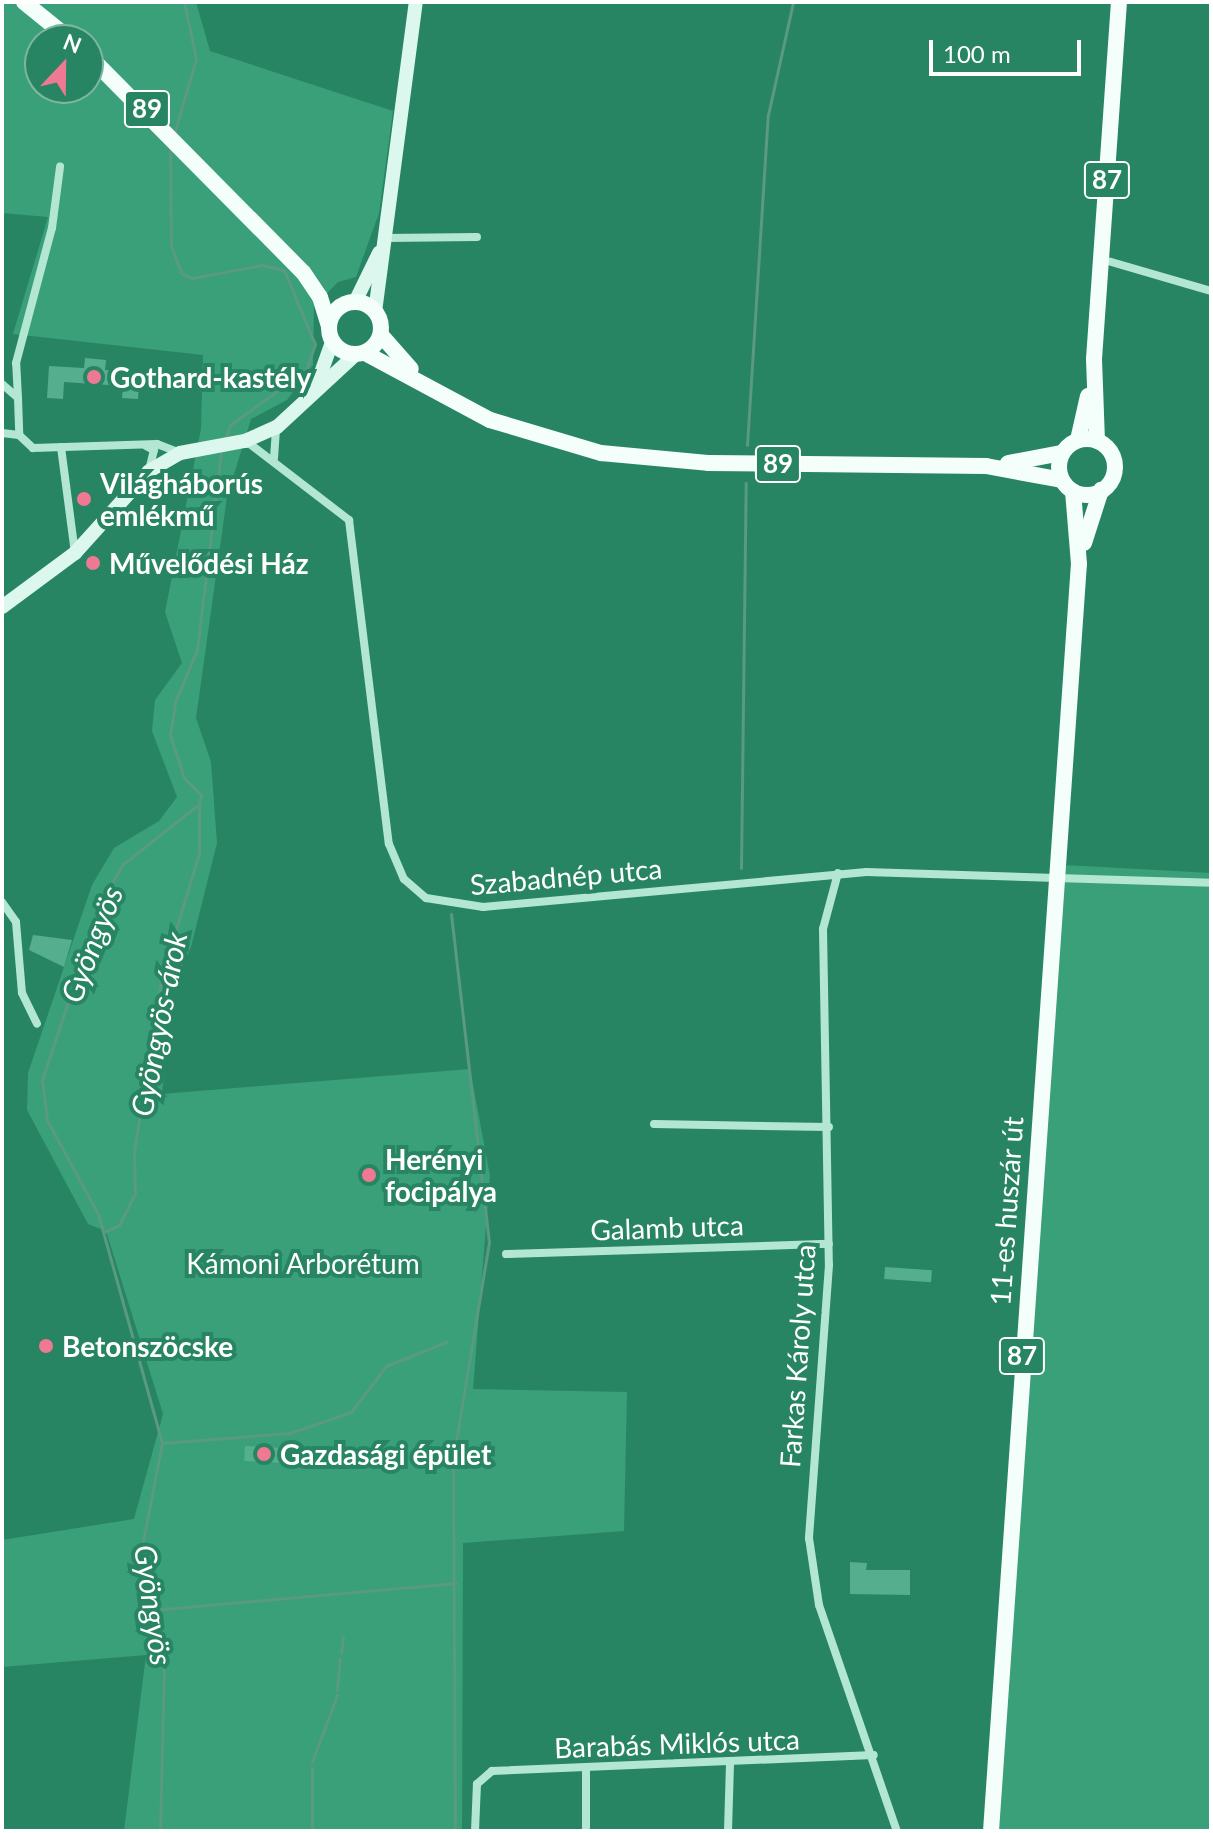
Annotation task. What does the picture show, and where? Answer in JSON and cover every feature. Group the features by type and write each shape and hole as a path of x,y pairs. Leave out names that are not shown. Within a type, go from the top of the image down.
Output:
{"main road":[{"path":"375,312 416,2"},
{"name":"87","path":"1079,564 1101,490 1114,467 1111,453 1097,441 1094,359 1119,2"},
{"path":"25,3 51,24"},
{"name":"89","path":"104,71 203,167 303,272 320,297 330,334 360,354 538,438 615,455 708,463 986,466 1062,453"},
{"path":"311,395 330,334 386,238"},
{"name":"89","path":"303,272 349,304 375,312 381,335 426,385"},
{"path":"2,607 75,553 149,471 180,453 231,443 277,427 381,335"},
{"name":"87","path":"1078,440 1094,359"},
{"path":"1062,453 1078,440 1097,441"},
{"name":"87","path":"1056,881 1079,564 1062,453"},
{"name":"89","path":"986,466 1068,485"},
{"path":"1068,485 1101,490"},
{"name":"11-es huszár út","path":"991,1831 1056,881"}],"street":[{"path":"19,435 16,363 52,228 60,167"},
{"path":"386,238 477,237"},
{"path":"1101,259 1211,291"},
{"path":"2,384 18,398"},
{"path":"276,462 271,440 277,427"},
{"path":"2,433 19,435 33,448 142,444 180,453"},
{"name":"Szabadnép utca","path":"231,443 276,462 342,509 353,531 389,844 413,890 441,905 469,908 838,873 1211,883"},
{"path":"142,444 154,450 149,471"},
{"path":"61,447 75,553"},
{"name":"Farkas Károly utca","path":"838,873 823,929 829,1244 810,1479 811,1564 819,1605 874,1755 897,1831"},
{"path":"2,902 16,922 22,993 37,1024"},
{"path":"654,1124 829,1127"},
{"name":"Galamb utca","path":"506,1254 829,1244"},
{"name":"Barabás Miklós utca","path":"475,1831 481,1775 874,1755"},
{"path":"728,1831 730,1763"},
{"path":"586,1768 586,1831"}],"green space":[{"name":"Kámoni Arborétum","path":"2,2 196,2 210,51 393,111 379,213 356,277 338,282 314,307 313,365 287,400 251,419 227,497 196,718 211,762 217,843 191,947 172,989 162,1094 470,1069 490,1176 473,1389 627,1392 624,1531 463,1543 462,1831 124,1831 146,1655 2,1667 2,1540 134,1519 163,1414 106,1231 88,1224 27,1110 28,1073 92,885 114,848 159,821 177,797 152,731 155,700 182,663 165,612 201,429 203,355 13,334 48,217 2,213"},
{"path":"1064,865 1211,873 1211,1831 995,1831"}],"building":[{"name":"Gothard-kastély","path":"85,358 106,360 105,370 140,372 138,399 122,398 123,386 64,382 63,399 47,398 49,366 84,368"},
{"path":"33,935 72,940 64,967 29,950"},
{"path":"885,1267 932,1270 931,1282 884,1279"},
{"name":"Gazdasági épület","path":"245,1446 283,1448 282,1463 244,1461"},
{"path":"850,1562 867,1563 866,1570 910,1570 910,1595 850,1594"}],"waterway":[{"name":"Gyöngyös","path":"174,134 196,59 184,2"},
{"path":"747,445 768,115 793,2"},
{"name":"Gyöngyös","path":"170,145 171,246 182,274 192,278 262,265 284,270 315,344 306,370 230,425 225,440"},
{"name":"Gyöngyös","path":"160,1831 164,1663 141,1551 162,1443 98,1214 47,1120 42,1080 102,900 123,864 199,804 201,795 184,778 170,735 175,702 197,650 221,451"},
{"path":"741,868 746,483"},
{"name":"Gyöngyös-árok","path":"104,1232 119,1225 135,1193 134,1152 162,975 199,853 199,806"},
{"path":"451,914 489,1242 453,1459 455,1831"},
{"path":"162,1443 290,1433 351,1412 386,1366 446,1342"},
{"path":"153,1610 456,1583"},
{"path":"341,1653 343,1637"},
{"path":"337,1690 340,1658"},
{"path":"312,1762 337,1695"},
{"path":"312,1768 312,1831"}],"place":[{"name":"Gothard-kastély","path":"94,377"},
{"name":"Világháborús emlékmű","path":"84,499"},
{"name":"Művelődési Ház","path":"93,563"},
{"name":"Herényi focipálya","path":"369,1175"},
{"name":"Betonszöcske","path":"46,1346"},
{"name":"Gazdasági épület","path":"264,1454"}]}
